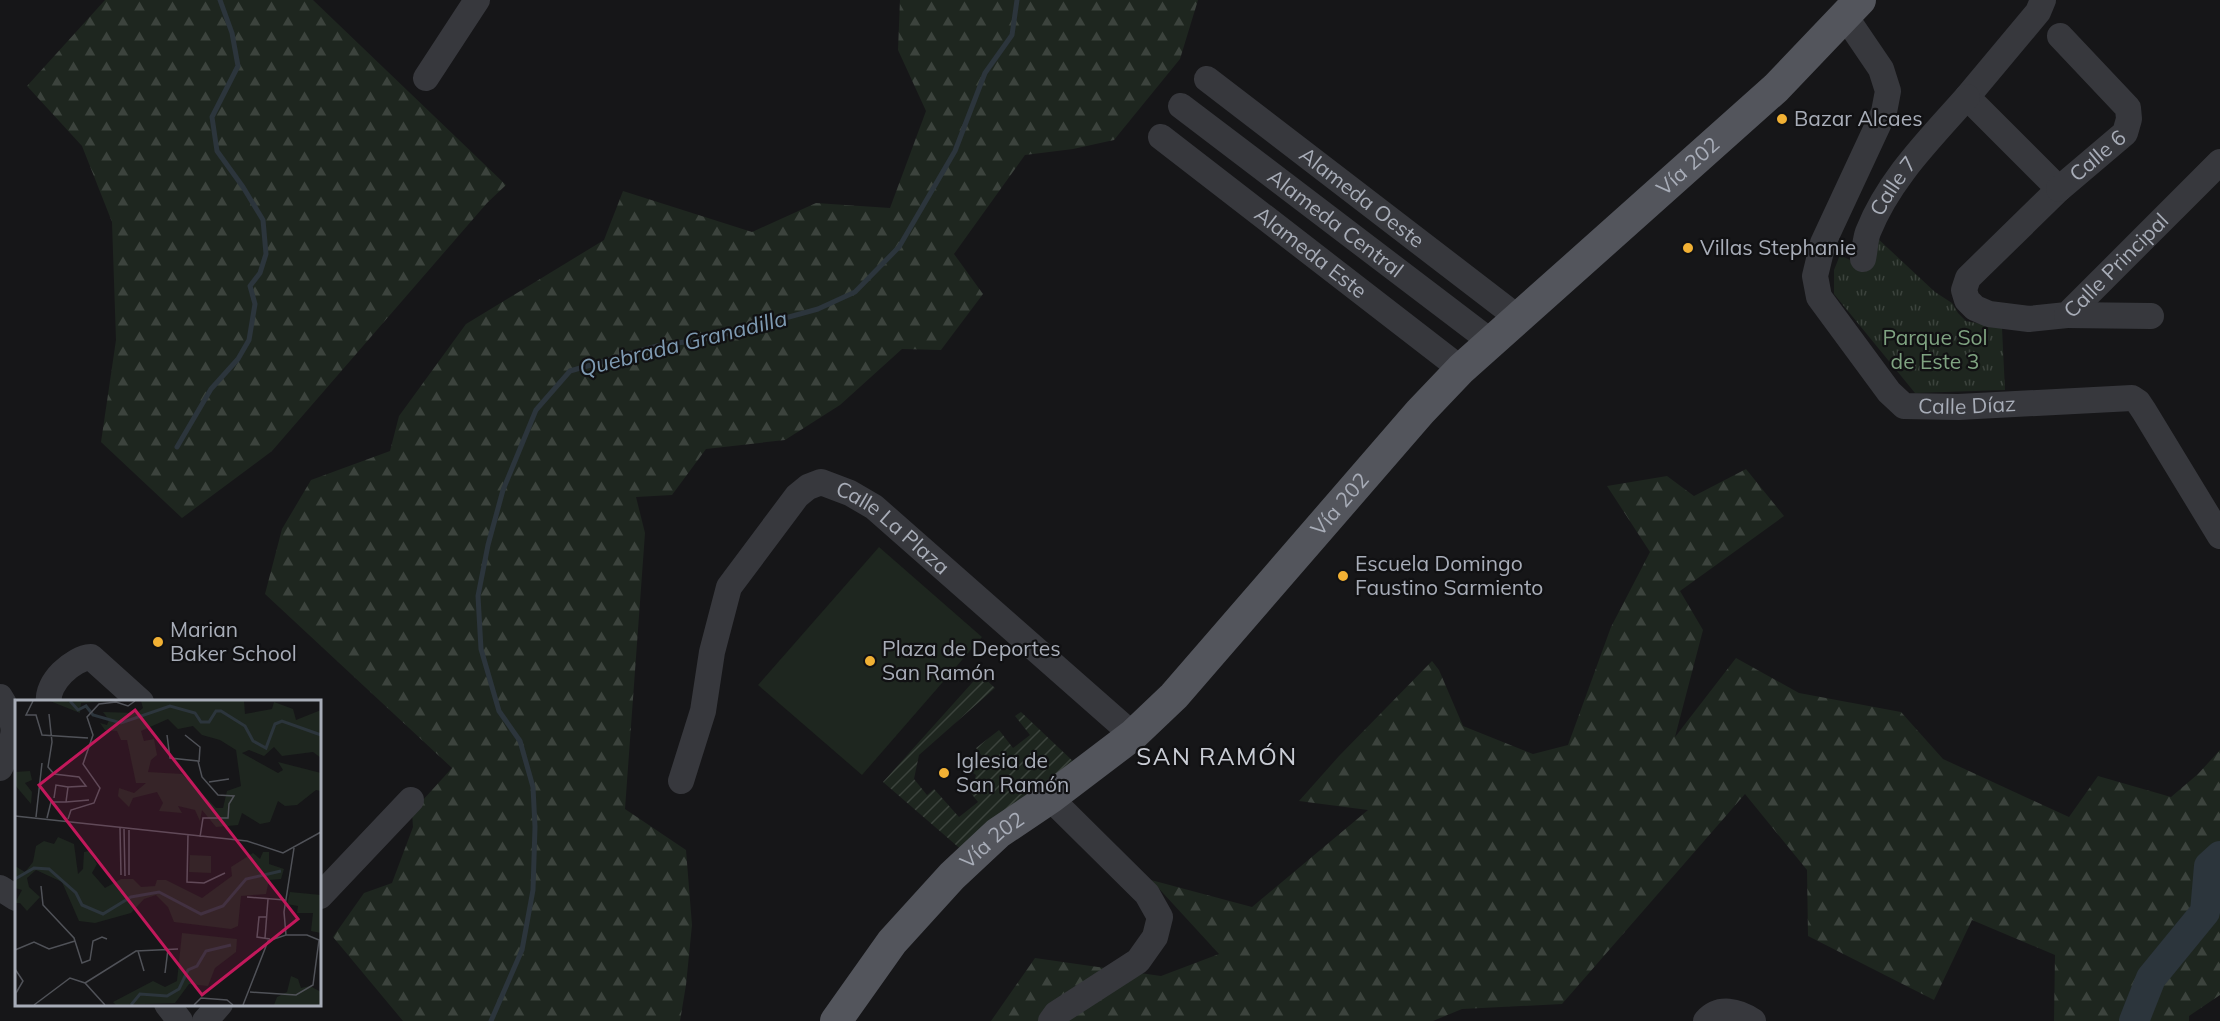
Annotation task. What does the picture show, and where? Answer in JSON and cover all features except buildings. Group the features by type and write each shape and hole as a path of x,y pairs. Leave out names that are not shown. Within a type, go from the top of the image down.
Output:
{"main road":[{"name":"Vía 202","path":"836,1021 892,942 952,876 998,833 1050,798 1133,735 1181,688 1420,412 1461,369 1776,88 1853,8"}],"street":[{"path":"2043,0 2038,12 1967,97 2059,189"},
{"path":"426,78 470,3"},
{"name":"Calle Díaz","path":"1853,8 1881,69 1888,91 1884,112 1823,243 1815,276 1819,297 1889,392 1904,406 1958,407 2132,398 2144,411 2220,536"},
{"name":"Calle 6","path":"2059,189 2125,133 2129,119 2128,108 2060,36"},
{"name":"Alameda Oeste","path":"1207,79 1517,317"},
{"name":"Calle 7","path":"1863,259 1867,234 1906,165 1967,97"},
{"name":"Alameda Central","path":"1181,105 1490,341"},
{"name":"Alameda Este","path":"1161,137 1461,369"},
{"name":"Calle Principal","path":"2059,189 1968,278 1964,290 1967,300 1975,308 1989,314 2029,319 2067,315 2220,162"},
{"path":"2067,315 2151,316"},
{"name":"Calle La Plaza","path":"681,781 703,711 712,652 729,587 797,496 808,487 821,482 850,493 874,507 1133,735"},
{"path":"48,700 52,684 66,669 80,660 91,657 139,700"},
{"path":"0,697 11,716 15,730"},
{"path":"0,768 15,735"},
{"path":"1050,798 1147,894 1160,917 1155,937 1138,961 1056,1014 1051,1021"},
{"path":"321,895 411,800"},
{"path":"0,888 15,897"},
{"path":"168,1006 180,1021"},
{"path":"205,1021 219,1006"},
{"path":"1706,1021 1709,1017 1723,1011 1741,1014 1753,1021"}],"green space":[{"path":"105,0 313,0 506,185 487,203 272,451 182,518 101,442 116,340 112,222 82,146 27,86"},
{"path":"900,0 1198,0 1180,59 1114,140 1073,149 1025,155 954,254 983,294 941,350 902,349 840,405 785,440 706,449 672,495 636,497 645,533 625,809 686,850 692,925 680,1021 403,1021 333,937 364,893 392,883 413,827 412,812 452,768 265,594 282,529 311,480 390,451 399,416 466,324 604,240 623,191 752,232 816,203 890,208 926,111 898,50"},
{"name":"Parque Sol de Este 3","path":"1875,236 1935,292 1952,303 1966,321 2002,328 2005,390 1915,393 1834,294 1834,270 1840,255 1866,268"},
{"path":"1746,469 1784,516 1680,591 1703,630 1675,737 1736,658 1799,693 1901,712 1943,759 2069,817 2098,776 2171,797 2198,774 2220,750 2220,995 2189,1016 2189,1021 2054,1021 2055,955 1972,920 1934,1000 1808,936 1807,870 1745,794 1562,1004 1462,1009 1433,1021 991,1021 1035,958 1161,976 1219,954 1151,880 1252,907 1368,810 1299,801 1339,756 1432,661 1439,670 1463,726 1533,754 1568,745 1611,627 1650,552 1607,486 1667,476 1694,496"},
{"name":"Plaza de Deportes San Ramón","path":"879,547 982,637 862,775 758,685"},
{"path":"980,674 995,688 919,755 914,779 927,795 934,789 959,817 978,802 966,787 972,787 976,775 970,771 985,760 976,748 999,730 1013,748 1030,735 1015,716 1021,712 1077,765 964,852 883,782"}],"waterway":[{"path":"177,447 211,389 238,359 249,340 255,304 250,286 260,273 266,254 263,220 217,151 212,117 238,66 232,33 220,0"},
{"name":"Quebrada Granadilla","path":"491,1021 522,950 533,890 535,827 533,787 520,741 499,711 481,649 478,596 488,545 503,490 536,410 570,371 657,346 705,339 818,309 855,292 899,247 955,151 985,73 1012,35 1017,0"},
{"path":"2134,1021 2151,978 2205,912 2209,866 2220,856"}],"place":[{"name":"Bazar Alcaes","path":"1782,119"},
{"name":"Villas Stephanie","path":"1688,248"},
{"name":"Escuela Domingo Faustino Sarmiento","path":"1343,576"},
{"name":"Marian Baker School","path":"158,642"},
{"name":"Plaza de Deportes San Ramón","path":"870,661"},
{"name":"Iglesia de San Ramón","path":"944,773"}],"district":[{"name":"SAN RAMÓN","path":"1217,757"}]}
